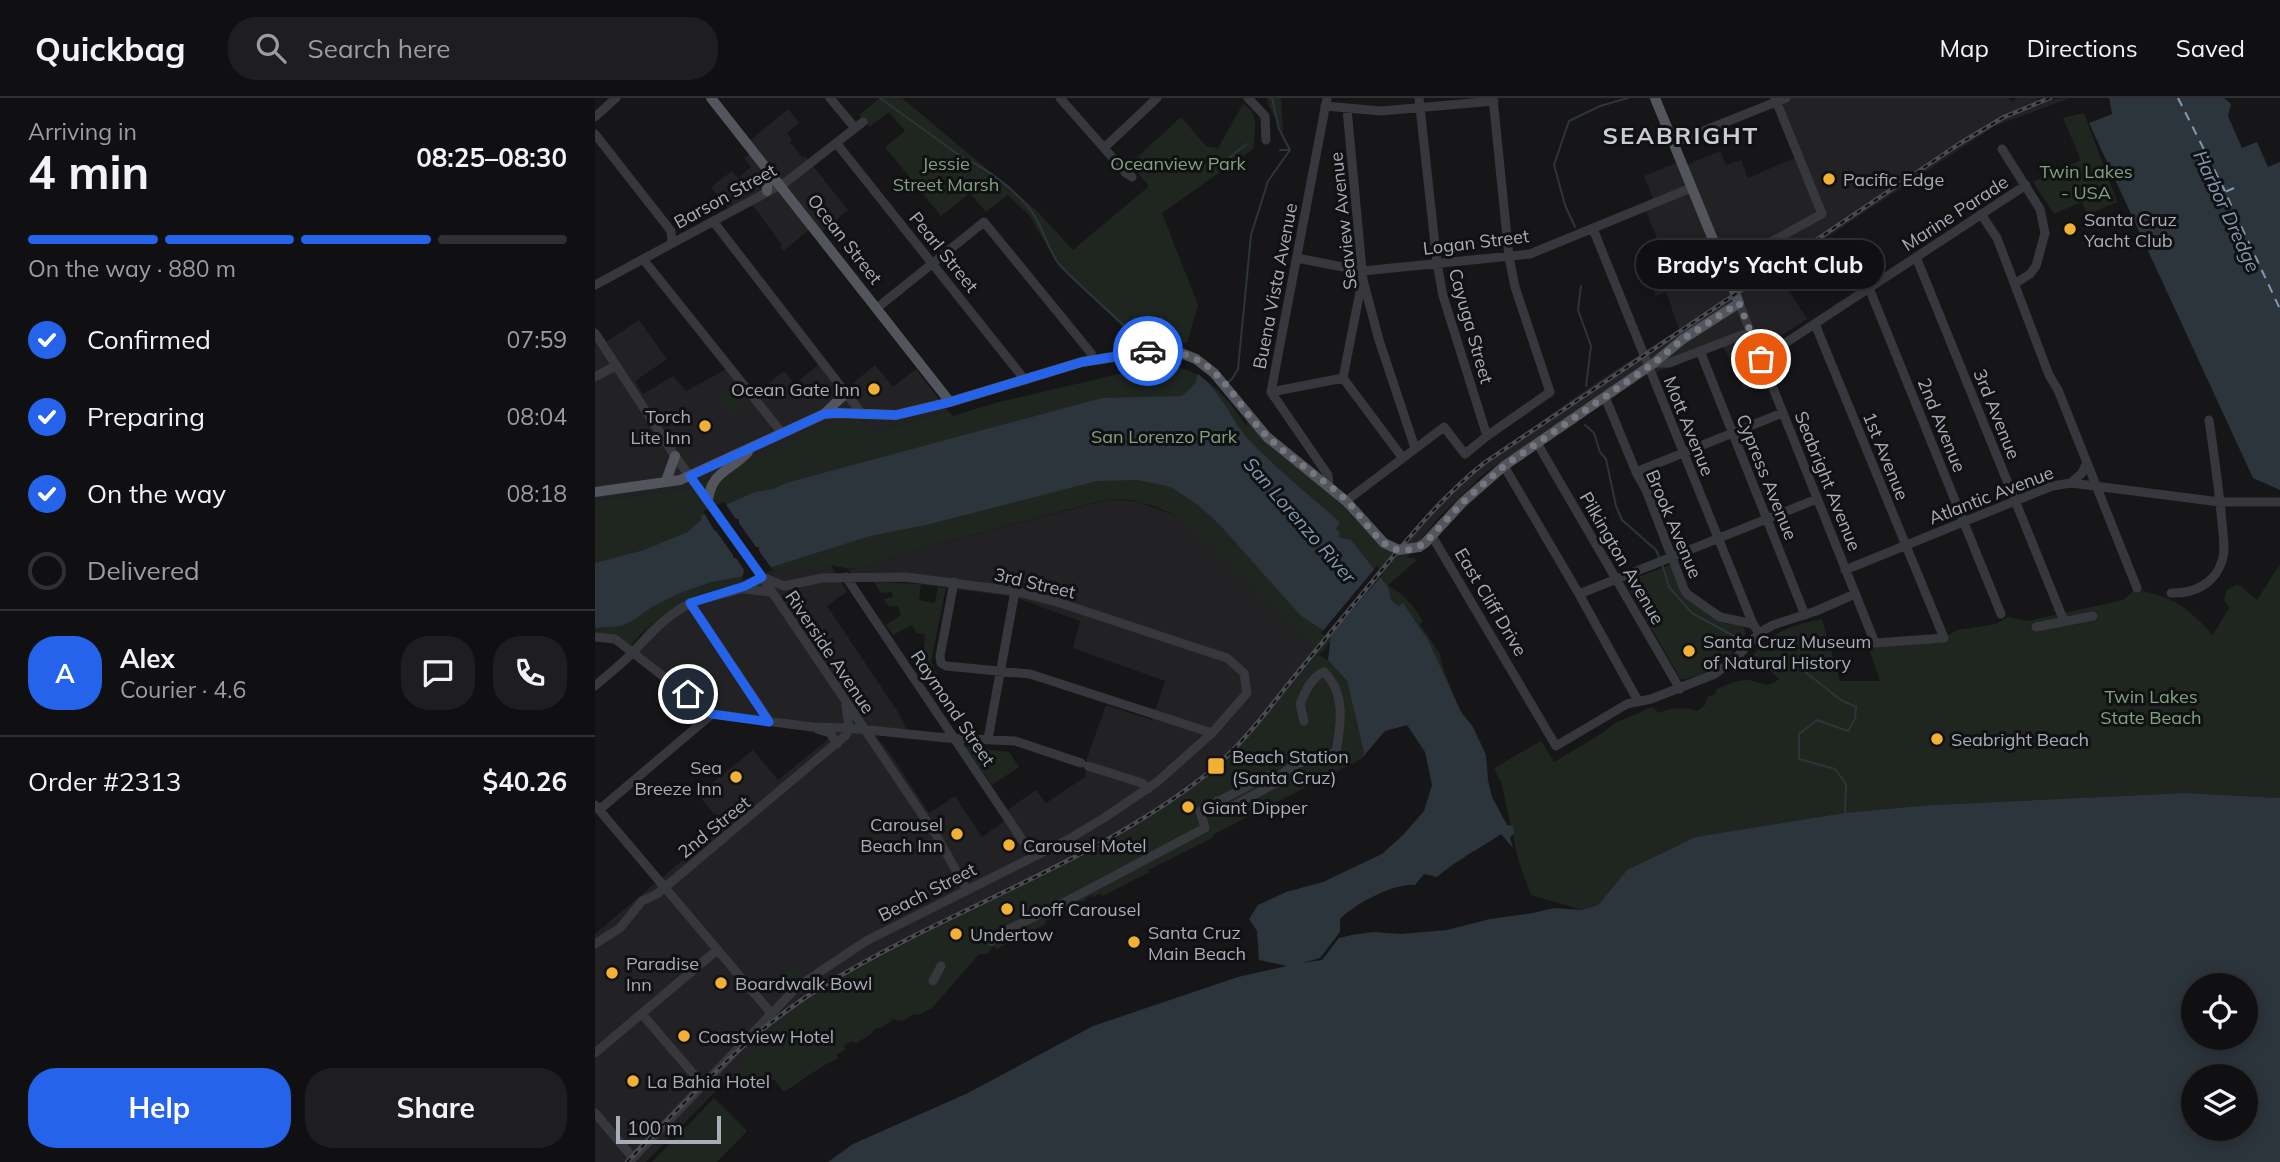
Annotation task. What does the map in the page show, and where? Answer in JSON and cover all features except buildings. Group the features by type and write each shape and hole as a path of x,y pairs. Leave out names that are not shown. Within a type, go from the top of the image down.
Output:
{"main road":[{"name":"Ocean Street","path":"711,98 950,402"},
{"name":"Seabright Avenue","path":"1655,98 1739,303"},
{"path":"767,191 768,171"},
{"path":"824,414 896,415 1092,360 1161,351 1181,353 1196,359 1215,373 1267,437 1346,501 1384,543 1399,550 1419,547 1463,502 1504,466 1651,365 1683,339 1739,303"},
{"path":"595,492 690,476 824,414 846,393"},
{"path":"708,501 711,484 715,479 752,448"},
{"path":"666,481 675,456"}],"street":[{"path":"595,117 616,98"},
{"name":"Barson Street","path":"595,285 780,185 837,144 859,125 830,98"},
{"path":"1060,98 1132,177"},
{"path":"1104,148 1157,98"},
{"path":"1248,98 1265,116 1266,140"},
{"name":"Cayuga Street","path":"1419,98 1437,263 1446,307 1487,436"},
{"path":"1326,102 1347,109 1381,111 1420,109 1493,99 1509,257 1515,287 1551,393 1465,454 1444,426 1346,501"},
{"path":"1673,143 1780,99 1822,214 1771,242 1722,263"},
{"name":"Buena Vista Avenue","path":"1325,484 1322,466 1271,392 1326,102"},
{"name":"Seaview Avenue","path":"1347,109 1363,275 1379,340 1415,448"},
{"path":"595,134 671,231 672,243"},
{"name":"Pearl Street","path":"837,144 1025,380"},
{"path":"2002,149 2040,209 2045,233 2036,266 2030,274 2015,283"},
{"name":"Marine Parade","path":"1761,359 2026,185"},
{"name":"Logan Street","path":"1297,258 1363,275 1437,263 1530,254 1691,188"},
{"path":"1981,214 1997,238 2049,375 2058,390 2137,588"},
{"path":"713,221 862,414"},
{"path":"877,308 984,222 1091,353 1092,360"},
{"name":"Mott Avenue","path":"1593,229 1644,355 1651,365 1717,538 1759,633"},
{"name":"3rd Avenue","path":"1916,257 2064,621"},
{"path":"643,260 782,433"},
{"path":"1363,275 1343,378 1402,457"},
{"name":"2nd Avenue","path":"1869,288 2001,614"},
{"name":"Seabright Avenue","path":"1739,303 1875,643"},
{"name":"1st Avenue","path":"1815,324 1944,638 1875,643"},
{"path":"1651,365 1669,363 1750,331"},
{"name":"Riverside Avenue","path":"595,333 675,456 761,576 936,835 967,890"},
{"name":"Cypress Avenue","path":"1700,351 1805,615"},
{"path":"595,377 615,366"},
{"path":"1271,392 1343,378"},
{"name":"Brook Avenue","path":"1605,397 1646,490 1687,594 1720,617 1753,624"},
{"path":"1636,472 1782,414"},
{"path":"2171,593 2193,592 2205,585 2217,574 2224,553 2209,420"},
{"name":"Pilkington Avenue","path":"1537,443 1680,689"},
{"path":"2071,483 2082,473 2087,462"},
{"path":"1504,466 1638,701"},
{"name":"Atlantic Avenue","path":"1845,570 2052,485 2071,483 2220,502 2280,502"},
{"path":"1579,594 1817,499"},
{"name":"East Cliff Drive","path":"1432,536 1556,746 1627,704 1651,699 1715,674 1728,666 1759,633 1773,625 1855,594"},
{"path":"595,686 665,619 690,603 752,584 761,576"},
{"name":"3rd Street","path":"761,576 784,586 805,580 906,577 1015,591 1057,602 1227,658 1244,673"},
{"name":"Raymond Street","path":"846,577 1033,856"},
{"path":"779,604 783,595 805,580"},
{"path":"954,582 941,663 950,667 1030,674 1212,733"},
{"path":"738,589 771,592"},
{"path":"988,739 1015,591"},
{"path":"690,603 769,722"},
{"path":"2036,626 2093,616"},
{"path":"595,637 615,639 712,714 812,727 1015,741 1142,783 1148,789"},
{"path":"991,941 1005,931 1205,828 1200,811 1217,801 1269,775 1277,777 1294,765 1336,752 1342,720 1332,680 1324,672 1311,682 1300,704 1304,721"},
{"name":"Beach Street","path":"631,1160 797,987 866,941 1077,835 1148,789 1212,733 1247,692 1244,673"},
{"path":"846,703 849,728"},
{"path":"712,714 597,807 771,1013"},
{"path":"812,727 830,733 837,744"},
{"name":"2nd Street","path":"595,944 620,928 642,901 665,888 837,744 849,728"},
{"path":"595,1053 717,950"},
{"path":"933,981 941,966"},
{"path":"642,1014 702,1084"},
{"path":"595,1113 631,1160"}],"shaded area":[{"path":"1776,98 2009,98 2011,102 2018,98 2070,98 1995,126 1776,271 1807,319 1766,346 1777,376 1744,390 1723,346 1654,373 1647,359 1598,397 1486,472 1437,519 1406,558 1396,552 1439,500 1482,463 1594,384 1679,329 1666,292 1656,296 1641,259 1662,251 1645,209 1655,204 1644,176 1681,161 1684,166 1720,151 1726,165 1741,160 1748,178 1799,156"},
{"path":"788,109 799,123 787,133 792,140 790,142 803,158 805,156 848,210 820,233 814,226 783,251 780,247 782,245 751,203 732,213 711,187 732,171 738,178 751,167 744,158 753,151 747,143"},
{"path":"639,320 667,359 635,381 643,394 673,376 686,391 730,367 753,396 784,371 795,384 823,361 846,389 875,365 893,387 916,369 948,411 872,433 733,467 688,489 595,501 595,333 603,344"},
{"path":"1111,499 1139,502 1179,517 1289,626 1318,648 1321,653 1318,655 1328,660 1361,759 1216,833 1214,837 1102,896 1101,893 1093,897 1092,895 1052,915 1052,918 1045,921 1046,924 996,949 994,945 987,954 979,954 932,1008 902,1021 894,1019 856,1043 852,1041 844,1046 845,1050 837,1054 838,1058 784,1092 774,1079 764,1084 725,1082 646,1162 595,1162 595,934 723,826 698,794 753,750 778,780 837,730 712,714 633,653 646,628 669,611 705,592 740,584 773,571 831,565 847,592 827,606 898,712 907,730 873,732 929,813 955,796 982,837 1009,818 1006,813 1010,808 1036,790 1046,803 1085,777 1087,758 1106,705 1152,720 1165,681 1073,648 1080,621 1014,597 905,582 857,582 849,570 906,552"}],"green space":[{"path":"880,98 902,98 1036,210 1073,250 1149,186 1130,164 1181,117 1206,146 1218,148 1243,104 1249,108 1255,123 1253,149 1162,213 1198,305 1187,343 1161,340 1139,343 1057,263 1029,215 1008,195 986,212 970,193 941,216 885,147 905,131 889,112 869,127 859,115"},
{"name":"Oceanview Park","path":"1267,98 1281,98 1283,133 1269,106"},
{"name":"Twin Lakes - USA","path":"2084,113 2117,202 2087,215 2082,202 2054,214 2033,182 2081,160 2063,118"},
{"name":"San Lorenzo Park","path":"1162,364 1190,371 1212,384 1247,426 1247,422 1339,500 1373,536 1395,552 1415,558 1416,561 1388,585 1408,601 1420,616 1423,622 1420,624 1440,654 1454,696 1488,772 1481,774 1362,621 1330,642 1321,653 1289,626 1179,517 1132,500 1101,501 906,552 859,568 831,565 773,571 690,599 646,628 631,646 621,638 595,637 595,501 688,489 829,424 845,420 861,420 872,433 948,411 953,416 995,403"},
{"path":"730,387 743,406 732,413 720,397 722,392"},
{"path":"1672,564 1689,599 1726,624 1742,625 1746,633 1719,665 1705,673 1681,680 1625,582"},
{"name":"Twin Lakes State Beach","path":"2280,564 2280,798 2185,793 1932,805 1627,870 1598,905 1582,910 1531,895 1518,859 1502,785 1494,768 1541,741 1554,762 1615,723 1650,708 1653,707 1658,713 1677,708 1697,711 1705,705 1707,697 1716,694 1715,690 1731,683 1744,680 1767,685 1775,682 1779,679 1753,655 1784,630 1822,619 1840,681 1880,681 1868,646 1944,638 1957,630 1996,624 2008,617 2028,621 2125,599 2137,587 2181,606 2213,635 2229,608 2224,600 2227,590 2238,584 2257,600"},
{"path":"874,582 921,584 919,600 935,603 938,587 946,588 931,661 938,673 935,698 914,667 923,661 925,634 916,633 912,625 893,635 886,625 901,615 898,606 889,607 884,599 893,597 892,592 881,593"},
{"path":"1317,654 1328,660 1347,681 1364,754 1361,759 1216,833 1214,837 1102,896 1101,893 1093,897 1092,895 1052,915 1052,918 1045,921 1046,924 996,949 994,945 987,954 979,954 932,1008 902,1021 894,1019 856,1043 852,1041 844,1046 845,1050 837,1054 838,1058 784,1092 774,1079 764,1084 725,1082 758,1041 802,1001 822,988 1127,832 1182,796 1229,755"},
{"path":"967,747 1009,752 1019,767 992,785"},
{"path":"794,966 800,974 776,990 771,982"},
{"path":"714,1098 747,1131 717,1162 652,1162"}],"water":[{"name":"Harbor Dredge","path":"2109,98 2224,98 2231,104 2228,116 2242,148 2257,142 2268,167 2280,162 2280,490 2253,478 2089,123 2112,114"},
{"name":"San Lorenzo River","path":"1198,374 1207,382 1251,442 1340,522 1336,529 1340,532 1338,537 1351,540 1388,587 1391,600 1398,606 1403,603 1428,640 1461,712 1473,727 1486,755 1492,797 1507,825 1513,826 1514,833 1510,838 1513,848 1501,834 1437,877 1424,874 1415,885 1397,887 1365,901 1340,919 1340,932 1320,958 1302,963 1322,960 1339,938 1352,935 1447,930 1490,919 1554,908 1582,910 1598,905 1627,870 1696,837 1845,813 1932,805 2185,793 2280,798 2280,1162 828,1162 853,1144 968,1093 1093,1026 1238,977 1287,966 1259,960 1257,931 1249,919 1258,905 1286,892 1323,882 1382,854 1403,835 1424,811 1432,785 1425,752 1407,725 1385,731 1361,759 1364,753 1347,681 1328,660 1331,635 1301,616 1220,525 1198,505 1171,487 1138,480 1097,481 926,525 870,536 680,593 621,626 595,628 595,563 644,550 688,532 701,520 701,516 755,492 773,489 786,483 1102,398 1182,396 1195,384"}],"pier":[{"path":"724,502 736,519 739,519 739,523 756,547 759,547 773,570 742,580 744,570 736,558 733,558 703,511"},
{"path":"1377,566 1383,574 1328,638 1321,633"}],"waterway":[{"name":"Jessie Street Marsh","path":"880,98 1015,193 1037,220 1059,264 1134,335 1138,346"},
{"path":"1227,383 1238,369 1251,235 1268,181 1290,150 1279,129 1272,98"},
{"path":"1575,227 1565,205 1554,165 1569,121 1600,106 1628,98"},
{"path":"1215,166 1247,144"},
{"path":"1280,150 1290,150"},
{"path":"1581,286 1578,310 1591,346 1586,386"},
{"path":"1585,425 1594,433 1600,452 1606,459 1616,506 1622,520 1656,550 1660,559"},
{"path":"1662,564 1669,587 1692,613 1741,640"},
{"path":"1804,671 1841,700 1856,707 1855,719 1848,731 1817,720 1799,734 1799,759 1835,769 1846,784 1845,813"}],"ferry route":[{"path":"2178,98 2225,191"},
{"path":"2234,188 2225,192 2280,309"}],"railway":[{"path":"627,1162 743,1046 823,986 919,933 1116,835 1207,774 1251,730 1414,532 1484,463 1959,144 2004,117 2050,98"}],"way so far":[{"path":"1148,351 1181,353 1205,365 1215,373 1267,437 1346,501 1384,543 1405,550 1425,543 1463,502 1504,466 1654,363 1683,339 1739,303 1761,359"}],"place":[{"name":"Pacific Edge","path":"1829,179"},
{"name":"Santa Cruz Yacht Club","path":"2070,229"},
{"name":"Brady's Yacht Club","path":"1761,359"},
{"name":"Ocean Gate Inn","path":"874,389"},
{"name":"Torch Lite Inn","path":"705,426"},
{"name":"Santa Cruz Museum of Natural History","path":"1689,651"},
{"name":"Seabright Beach","path":"1937,739"},
{"name":"Beach Station (Santa Cruz)","path":"1216,766"},
{"name":"Sea Breeze Inn","path":"736,777"},
{"name":"Giant Dipper","path":"1188,807"},
{"name":"Carousel Beach Inn","path":"957,834"},
{"name":"Carousel Motel","path":"1009,845"},
{"name":"Looff Carousel","path":"1007,909"},
{"name":"Undertow","path":"956,934"},
{"name":"Santa Cruz Main Beach","path":"1134,942"},
{"name":"Paradise Inn","path":"612,973"},
{"name":"Boardwalk Bowl","path":"721,983"},
{"name":"Coastview Hotel","path":"684,1036"},
{"name":"La Bahia Hotel","path":"633,1081"}],"district":[{"name":"SEABRIGHT","path":"1681,135"}],"route":[{"path":"688,694 712,714 769,722 690,603 745,586 762,577 690,476 824,414 896,415 950,402 1082,362 1148,351"}]}
